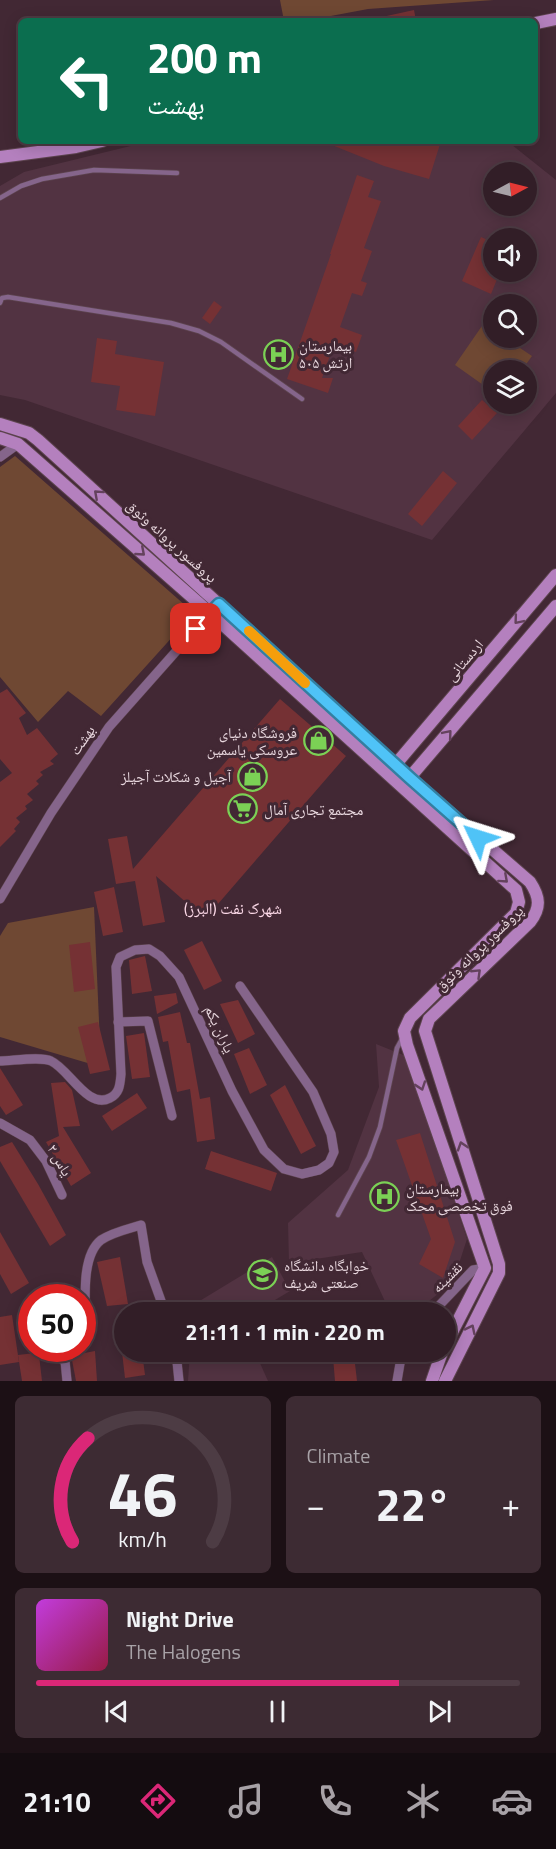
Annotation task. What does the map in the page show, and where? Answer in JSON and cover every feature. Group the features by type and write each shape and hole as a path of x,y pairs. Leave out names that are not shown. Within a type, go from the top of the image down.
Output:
{"main road":[{"path":"538,23 556,19"},
{"path":"0,157 89,144"},
{"name":"پروفسور پروانه وثوق","path":"0,424 33,436 215,608 391,769 530,882 537,892 539,903 536,914 429,1019 425,1031"},
{"path":"18,444 33,436"},
{"name":"پروفسور پروانه وثوق","path":"0,438 18,444 215,608"},
{"name":"اردستانی","path":"391,769 556,575"},
{"path":"406,782 556,606"},
{"name":"پروفسور پروانه وثوق","path":"405,1032 410,1018 516,913 519,902 516,890 406,782"},
{"path":"445,1381 499,1273 499,1264 425,1031 405,1032 407,1045 485,1268 456,1325"},
{"path":"485,1268 499,1264"},
{"path":"432,1381 439,1362"}],"street":[{"path":"0,457 18,444"},
{"name":"بهشت","path":"0,899 51,813 109,727 215,608"},
{"name":"یاران یکم","path":"0,1061 49,1060 64,1068 89,1096 102,1101 111,1098 120,1089 121,1074 116,968 120,957 148,949 160,956 179,977 232,1090 264,1150 284,1169 302,1174 319,1170 329,1163 334,1152 332,1134 313,1092 240,986"},
{"path":"117,1022 148,1021 172,1116"},
{"name":"یاس ۲","path":"0,1123 30,1140 46,1161 62,1195"},
{"path":"86,1284 87,1264 99,1242 113,1234 141,1225 147,1262 161,1302"},
{"name":"نقشینه","path":"443,1302 473,1270 485,1268"},
{"path":"65,1362 67,1381"},
{"path":"177,1362 179,1381"},
{"path":"397,1381 400,1362"}],"lane":[{"path":"0,198 21,186 42,179 94,170 177,172"},
{"path":"0,303 2,298 8,297 171,323 199,331 221,342 302,399"},
{"path":"338,1215 365,1166 380,1127 397,1048 405,1032"}],"shaded area":[{"path":"280,0 494,0 368,9 320,18 283,18"},
{"name":"بیمارستان ۵۰۵ ارتش","path":"139,144 511,144 533,162 483,162 483,216 537,216 537,165 556,180 556,393 432,540 25,400 0,395 0,186 24,172"},
{"path":"483,324 483,348 520,348 532,356 529,360 483,360 483,385 455,365"},
{"path":"15,456 194,613 101,716 68,691 38,722 0,677 0,467"},
{"path":"94,907 101,1067 0,1037 0,936 8,923"},
{"name":"بیمارستان فوق تخصصی محک","path":"376,1044 406,1056 467,1239 453,1282 428,1302 385,1302 362,1252 289,1263 288,1223 348,1170 379,1087"},
{"name":"خوابگاه دانشگاه صنعتی شریف","path":"272,1257 290,1291 272,1302 198,1302"},
{"path":"189,1362 259,1362 268,1381 188,1381"}],"building":[{"path":"414,10 415,18 382,18"},
{"path":"329,144 440,144 429,179 384,166"},
{"path":"357,175 374,181 368,197 381,201 364,248 372,251 361,281 367,283 362,296 352,293 340,327 362,335 356,352 334,344 322,378 333,378 328,393 287,379"},
{"path":"481,237 483,238 483,282 496,282 491,294 462,281"},
{"path":"214,301 222,307 210,324 202,318"},
{"path":"97,338 117,341 115,354 164,362 155,416 116,410 120,386 91,382"},
{"path":"482,400 483,414 496,414 472,440 458,426"},
{"path":"443,471 457,483 422,526 408,514"},
{"path":"7,689 26,713 19,718 27,735 37,728 58,754 50,761 54,764 40,772 43,775 36,781 39,784 27,794 33,800 25,806 27,809 16,818 20,822 14,829 16,831 0,847 0,782 12,773 0,759 0,693"},
{"name":"مجتمع تجاری آمال","path":"280,699 346,756 205,919 156,876 165,922 143,926 135,881 116,884 108,839 127,836 133,869"},
{"path":"114,887 123,932 103,936 94,892"},
{"path":"202,941 222,981 204,990 184,950"},
{"path":"90,942 95,989 74,992 69,945"},
{"path":"145,956 152,991 132,994 129,960"},
{"path":"176,993 178,1003 157,1014 154,996"},
{"path":"238,1000 255,1034 238,1043 220,1004"},
{"path":"180,1012 187,1043 190,1043 200,1099 210,1097 215,1139 197,1142 190,1089 177,1092 168,1041 163,1042 158,1017"},
{"path":"98,1022 110,1070 90,1074 78,1027"},
{"path":"144,1033 150,1077 132,1079 126,1036"},
{"path":"249,1048 267,1085 250,1094 234,1054"},
{"path":"0,1068 23,1105 6,1115 0,1106"},
{"path":"65,1082 72,1090 80,1126 63,1127 91,1173 71,1186 46,1142 59,1136 51,1083"},
{"path":"285,1085 316,1146 301,1154 270,1095"},
{"path":"137,1093 147,1108 112,1131 102,1116"},
{"path":"420,1133 455,1242 443,1278 419,1264 431,1239 396,1140"},
{"path":"12,1142 66,1235 50,1246 0,1161 0,1147"},
{"path":"211,1151 277,1173 271,1191 205,1169"},
{"path":"0,1232 29,1283 18,1284 18,1290 11,1294 0,1274"},
{"path":"120,1257 128,1302 114,1302 114,1305 107,1306 97,1262"},
{"path":"12,1315 19,1362 0,1365 0,1317"},
{"path":"19,1362 40,1362 42,1381 22,1381"},
{"path":"72,1362 96,1362 97,1381 76,1381"},
{"path":"123,1362 143,1362 145,1375 125,1378"},
{"path":"333,1362 355,1362 357,1381 335,1381"}],"slow traffic":[{"path":"249,631 305,683"}],"place":[{"name":"بیمارستان ۵۰۵ ارتش","path":"278,354"},
{"name":"فروشگاه دنیای عروسکی یاسمین","path":"318,741"},
{"name":"آجیل و شکلات آجیلز","path":"252,776"},
{"name":"مجتمع تجاری آمال","path":"243,809"},
{"name":"بیمارستان فوق تخصصی محک","path":"385,1197"},
{"name":"خوابگاه دانشگاه صنعتی شریف","path":"263,1274"}],"district":[{"name":"شهرک نفت (البرز)","path":"233,908"}],"route":[{"path":"196,629 219,604 478,838"}]}
